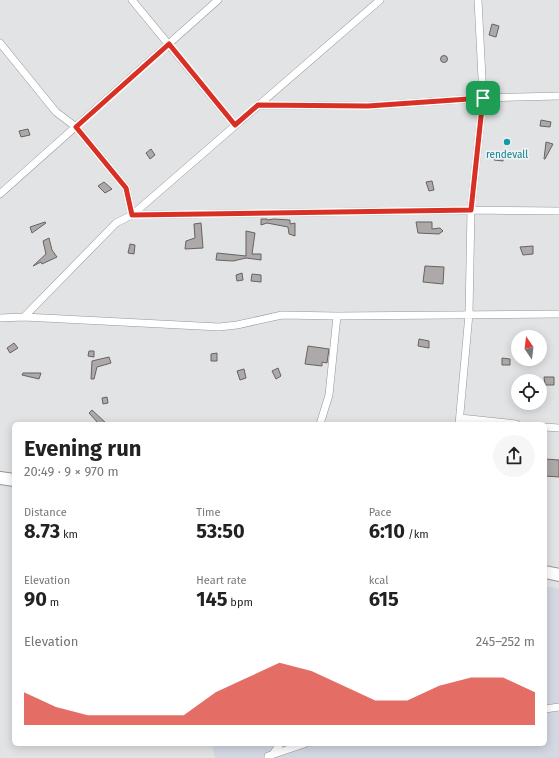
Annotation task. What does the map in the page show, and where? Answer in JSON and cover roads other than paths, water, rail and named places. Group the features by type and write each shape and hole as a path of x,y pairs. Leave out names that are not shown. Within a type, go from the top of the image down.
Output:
{"main road":[{"path":"0,478 12,480"},
{"path":"547,572 559,575"}],"street":[{"path":"132,0 235,125"},
{"path":"0,194 218,0"},
{"path":"24,317 116,223 132,215 380,0"},
{"path":"478,0 483,98 471,210 469,314 459,421 478,422"},
{"path":"0,43 56,112 76,127 126,188 132,215"},
{"path":"258,105 368,106 483,98 559,96"},
{"path":"132,215 471,210 559,212"},
{"path":"0,318 24,317 220,327 237,325 282,315 559,314"},
{"path":"321,422 329,395 337,316"},
{"path":"547,427 559,428"},
{"path":"547,709 559,707"},
{"path":"271,756 278,746"},
{"path":"271,756 298,746"}],"place":[{"name":"rendevall","path":"507,142"}]}
